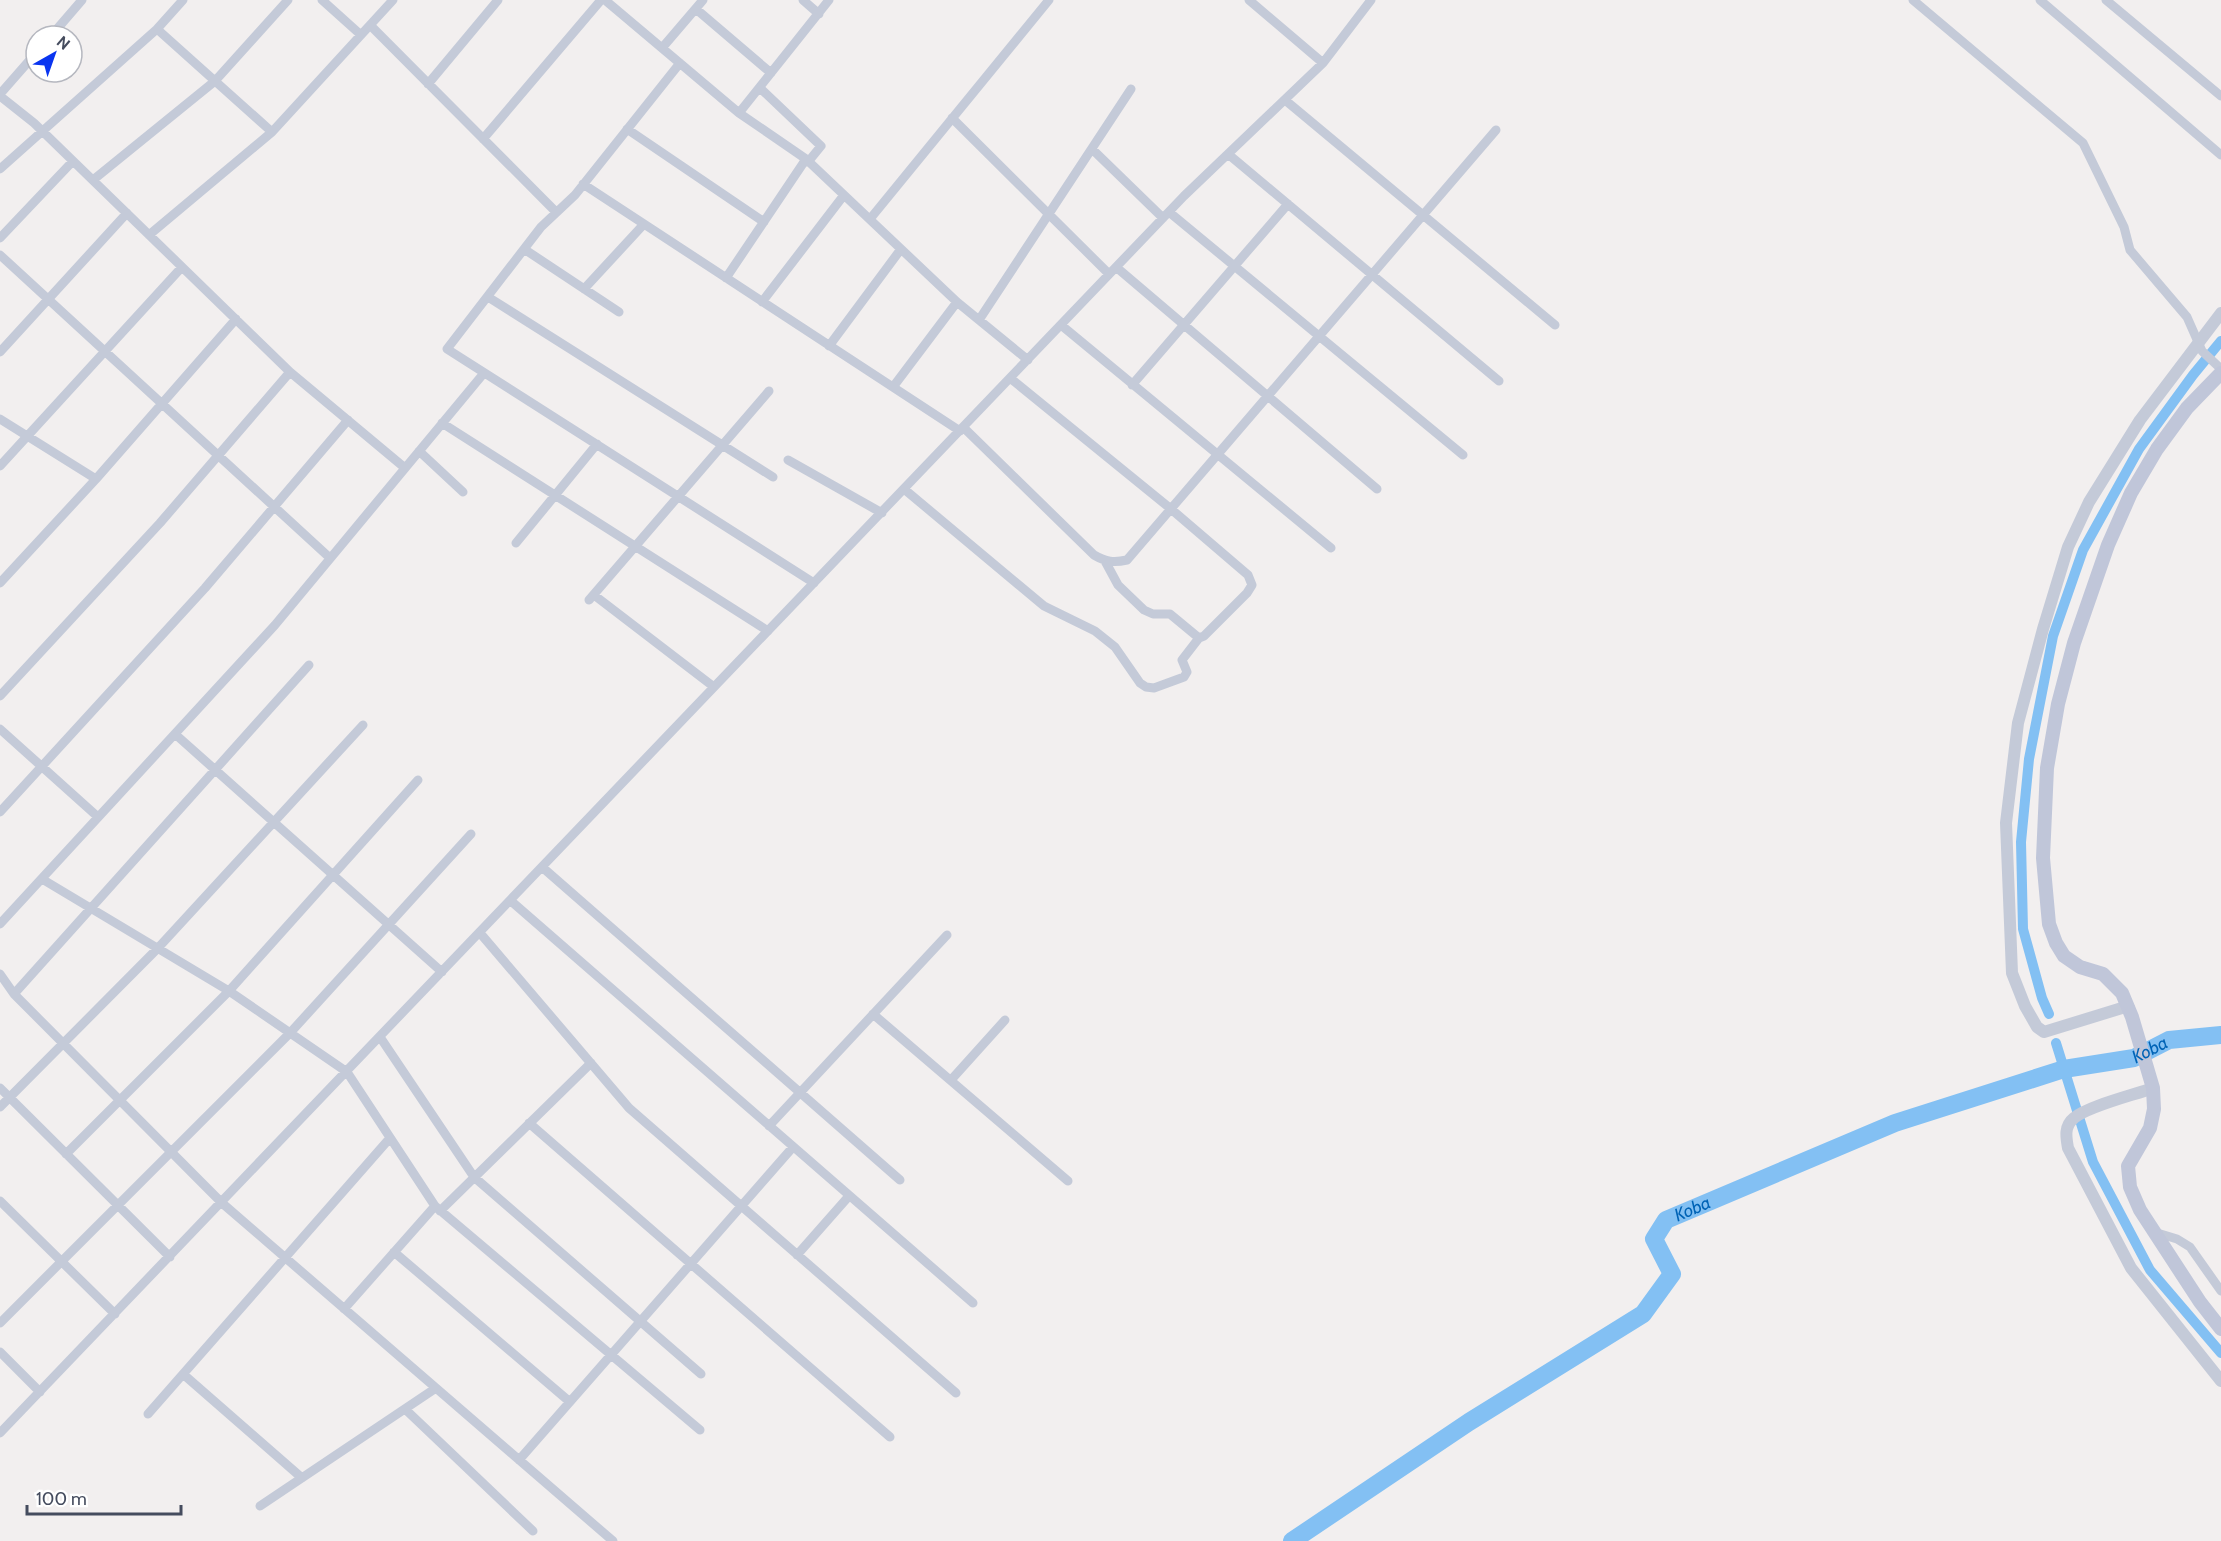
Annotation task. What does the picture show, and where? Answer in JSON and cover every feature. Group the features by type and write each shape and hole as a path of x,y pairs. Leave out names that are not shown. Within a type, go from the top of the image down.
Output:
{"main road":[{"path":"2221,373 2187,408 2157,449 2132,493 2108,545 2074,643 2058,704 2047,768 2043,858 2049,924 2056,944 2064,956 2080,967 2103,974 2122,993 2131,1013 2151,1082 2154,1109 2150,1128 2128,1166 2130,1187 2140,1210 2154,1232 2200,1302 2221,1329"}],"street":[{"path":"61,24 82,0"},
{"path":"0,169 157,29 183,0"},
{"path":"93,180 215,81 288,0"},
{"path":"322,0 361,35"},
{"path":"149,235 272,132 393,0"},
{"path":"428,84 498,0"},
{"path":"483,139 603,0 740,113 807,160 957,302 1028,360"},
{"path":"662,48 703,0"},
{"path":"803,0 819,14"},
{"path":"740,113 829,0"},
{"path":"870,219 1049,0"},
{"path":"1249,0 1323,63"},
{"path":"0,1433 1166,215 1323,63 1371,0"},
{"path":"1913,0 2083,143 2124,227 2130,250 2164,293 2187,317 2198,345 2221,369"},
{"path":"2040,0 2221,155"},
{"path":"2106,0 2221,96"},
{"path":"696,9 771,73"},
{"path":"370,25 556,212"},
{"path":"157,29 272,132"},
{"path":"680,63 584,184 541,227 447,349 814,583"},
{"path":"24,66 0,95 42,131 290,372 405,468"},
{"path":"726,278 807,160 821,146 760,88"},
{"path":"980,320 1131,89"},
{"path":"1285,99 1555,325"},
{"path":"952,118 1049,214 1113,271 1184,325 1377,489"},
{"path":"627,129 764,222"},
{"path":"584,184 829,346 962,429 1094,555 1105,561 1114,562 1128,560 1496,130"},
{"path":"1092,149 1166,215 1235,266 1463,455"},
{"path":"1228,154 1499,381"},
{"path":"0,238 73,161"},
{"path":"762,302 844,195"},
{"path":"1132,385 1288,204"},
{"path":"0,352 126,213"},
{"path":"584,289 644,224"},
{"path":"524,249 619,312"},
{"path":"829,346 901,249"},
{"path":"0,255 330,558"},
{"path":"0,466 182,267"},
{"path":"488,297 773,477"},
{"path":"893,387 957,302"},
{"path":"2131,1013 2122,1008 2044,1032 2037,1027 2025,1006 2012,973 2006,823 2018,723 2068,547 2089,502 2140,420 2221,313"},
{"path":"0,583 236,319"},
{"path":"1061,325 1331,548"},
{"path":"0,696 160,523 290,372"},
{"path":"0,924 275,625 483,373"},
{"path":"904,489 1044,606 1063,617 1083,624 1115,647 1140,683 1154,688 1184,677 1187,672 1182,660 1199,638 1204,636 1247,593 1252,585 1251,579 1171,509 1010,378"},
{"path":"714,687 592,598 769,391"},
{"path":"0,419 96,478"},
{"path":"0,812 205,588 348,420"},
{"path":"442,423 768,631"},
{"path":"516,543 597,444"},
{"path":"419,451 463,492"},
{"path":"788,460 882,513"},
{"path":"1105,561 1118,585 1144,610 1153,614 1170,614 1199,638"},
{"path":"14,993 309,665"},
{"path":"0,1107 158,948 363,725"},
{"path":"0,729 98,817"},
{"path":"175,734 442,972"},
{"path":"66,1154 229,990 418,780"},
{"path":"0,1323 291,1033 471,834"},
{"path":"542,867 900,1180"},
{"path":"42,879 229,990 347,1072 438,1208 700,1430"},
{"path":"511,901 973,1304"},
{"path":"480,933 629,1108 956,1393"},
{"path":"769,1126 947,935"},
{"path":"0,974 14,993 222,1203 613,1541"},
{"path":"873,1014 1068,1181"},
{"path":"951,1080 1005,1020"},
{"path":"380,1037 474,1178 701,1374"},
{"path":"344,1309 394,1252 438,1208 474,1178 591,1064"},
{"path":"2151,1082 2073,1118 2065,1133 2068,1148 2131,1268 2221,1381"},
{"path":"0,1088 170,1257"},
{"path":"529,1123 890,1437"},
{"path":"148,1414 390,1138"},
{"path":"519,1460 793,1147"},
{"path":"797,1255 849,1196"},
{"path":"0,1201 115,1314"},
{"path":"2154,1232 2177,1239 2190,1246 2221,1291"},
{"path":"394,1252 570,1402"},
{"path":"0,1352 40,1392"},
{"path":"183,1374 302,1478"},
{"path":"260,1506 436,1388"},
{"path":"405,1409 533,1531"}],"waterway":[{"path":"2049,1014 2042,998 2023,929 2021,842 2029,759 2053,636 2083,550 2139,449 2221,341"},
{"name":"Koba","path":"1292,1541 1469,1422 1643,1314 1672,1274 1654,1239 1666,1220 1895,1123 2064,1069 2134,1058 2169,1040 2221,1035"},
{"path":"2056,1043 2093,1162 2150,1270 2221,1353"}]}
